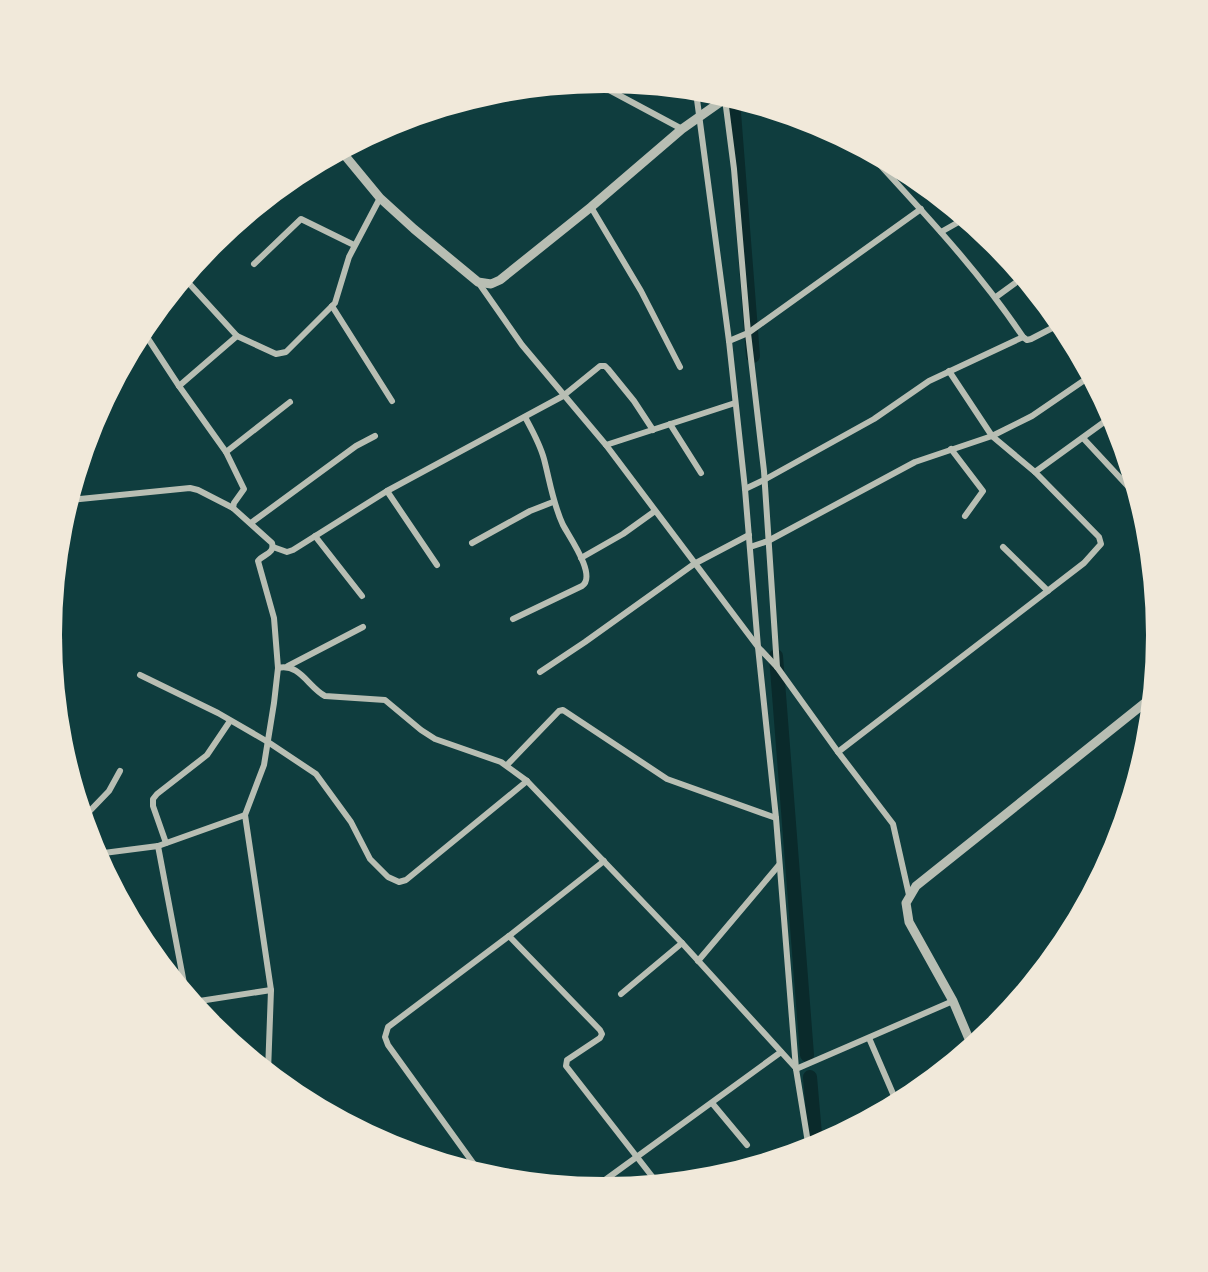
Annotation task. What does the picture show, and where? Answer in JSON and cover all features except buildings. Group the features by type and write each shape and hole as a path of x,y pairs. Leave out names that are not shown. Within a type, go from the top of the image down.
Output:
{"street":[{"path":"616,94 682,129"},
{"path":"699,102 703,114 731,340 735,403 754,485 749,535"},
{"path":"478,282 491,284 500,280 591,207 682,129 715,105"},
{"path":"724,107 734,169 759,544 776,665"},
{"path":"347,158 380,198 478,282 516,338 606,445 764,655 776,665 892,824 899,845 909,895"},
{"path":"889,175 996,297 1023,337 1027,340 1031,339 1051,329"},
{"path":"190,285 237,336 276,354 282,354 335,303 354,245 380,198"},
{"path":"591,207 641,291 680,367"},
{"path":"731,340 745,334 921,210"},
{"path":"254,264 301,219 354,245"},
{"path":"941,232 956,223"},
{"path":"996,297 1016,283"},
{"path":"332,306 392,401"},
{"path":"178,386 237,336"},
{"path":"754,485 874,419 929,381 1023,337"},
{"path":"149,341 178,386 226,452 244,489 233,508"},
{"path":"79,499 190,488 198,490 233,508 251,522 272,543 273,547 287,552 387,491 563,396 600,366 605,366 634,401 653,430"},
{"path":"838,752 1084,563 1102,542 1035,472 992,436 949,371"},
{"path":"759,544 915,462 992,436 1032,416 1083,381"},
{"path":"226,452 290,402"},
{"path":"606,445 735,403"},
{"path":"513,619 586,584 588,575 553,501 543,457 525,417"},
{"path":"1035,472 1103,423"},
{"path":"670,424 701,473"},
{"path":"251,522 356,446 375,436"},
{"path":"1083,438 1124,482"},
{"path":"951,449 983,491 965,516"},
{"path":"387,491 437,565"},
{"path":"472,543 553,501"},
{"path":"581,558 623,534 655,511"},
{"path":"749,535 759,544 758,647 776,818 796,1069 807,1139"},
{"path":"540,672 694,564 749,535"},
{"path":"315,536 362,596"},
{"path":"268,1062 271,990 245,814 264,765 278,668 274,618 258,566 261,557 270,553 273,547"},
{"path":"1003,547 1048,591"},
{"path":"278,668 288,666 363,627"},
{"path":"288,666 296,669 319,693 326,696 386,700 435,740 507,765 527,781 682,943 796,1069"},
{"path":"140,675 230,721 296,760 323,782 351,822 370,859 388,877 399,882 406,880 527,781"},
{"path":"969,1038 953,1001 909,922 906,903 909,895 916,885 1142,705"},
{"path":"507,765 559,711 563,710 667,779 776,818"},
{"path":"166,843 153,800 157,794 207,755 230,721"},
{"path":"90,811 109,791 120,771"},
{"path":"107,853 158,846 245,814"},
{"path":"158,846 183,977"},
{"path":"472,1162 388,1045 385,1037 388,1027 604,861"},
{"path":"698,961 780,865"},
{"path":"509,936 600,1030 602,1034 600,1038 567,1060 566,1063 652,1176"},
{"path":"621,994 682,943"},
{"path":"202,1001 271,990"},
{"path":"796,1069 953,1001"},
{"path":"869,1038 893,1094"},
{"path":"608,1178 781,1052"},
{"path":"712,1103 747,1145"}],"waterway":[{"path":"734,110 753,356"},
{"path":"776,656 807,1055"},
{"path":"810,1077 815,1136"}]}
